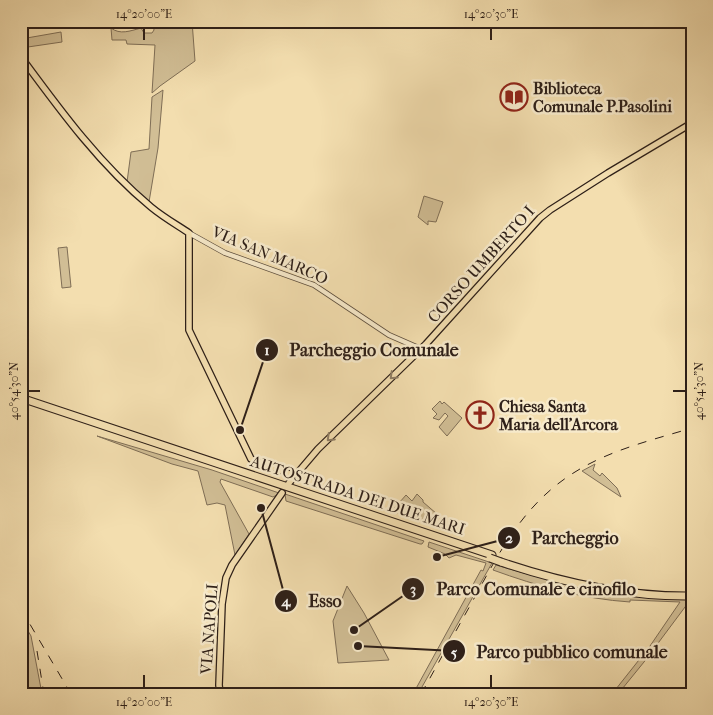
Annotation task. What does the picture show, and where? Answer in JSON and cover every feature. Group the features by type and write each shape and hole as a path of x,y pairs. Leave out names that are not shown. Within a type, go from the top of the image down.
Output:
{"highway":[{"name":"AUTOSTRADA DEI DUE MARI","path":"21,398 491,557"},
{"name":"AUTOSTRADA DEI DUE MARI","path":"21,402 502,560 546,577 598,589 634,594 689,594"}],"main road":[{"name":"VIA SAN MARCO","path":"21,57 67,118 112,169 152,208 189,233"},
{"name":"CORSO UMBERTO I","path":"421,350 540,218 692,123"},
{"path":"189,233 189,330 251,459 294,476"},
{"path":"289,483 318,449 421,350"},
{"name":"VIA NAPOLI","path":"220,694 222,604 226,578 232,565 282,493"}],"street":[{"name":"VIA SAN MARCO","path":"189,233 225,253 314,285 389,335 421,350"}],"shaded area":[{"path":"153,21 192,21 195,61 152,93 155,45 127,44 126,40 112,40 111,28 122,32 141,28 144,33 152,33 154,30"},
{"path":"61,32 62,42 21,48 21,39"},
{"path":"163,90 158,148 149,202 127,182 131,152 149,149 152,97"},
{"path":"424,196 443,202 436,222 428,221 428,225 418,217"},
{"path":"67,247 71,287 62,288 58,248"},
{"path":"440,401 442,404 444,402 462,418 447,436 439,427 448,416 445,413 439,420 433,418 437,414 432,409"},
{"path":"97,436 212,470 279,493 273,497 221,479 220,482 249,534 235,555 225,505 217,503 207,505 198,471 172,464"},
{"path":"595,464 593,470 600,476 602,473 617,488 621,497 582,471"},
{"path":"285,494 424,541 420,544 286,501"},
{"path":"417,494 437,514 431,524 392,511 406,495 412,501"},
{"path":"429,542 492,563 418,694 413,694 486,563 456,555 449,558 445,554 428,547"},
{"path":"496,565 592,590 641,597 691,599 618,694 612,694 650,646 680,602 630,600 630,602 578,595 493,570"},
{"path":"347,586 389,660 338,663 333,621"},
{"path":"21,619 31,636 42,694 24,694 21,683"}],"railway":[{"path":"421,694 502,548 527,514 541,499 557,485 588,464 632,446 692,428"},
{"path":"21,586 28,610"},
{"path":"21,609 71,694"},
{"path":"37,651 44,694"},
{"path":"21,690 23,694"}],"place":[{"name":"Biblioteca Comunale P.Pasolini","path":"514,97"},
{"name":"Chiesa Santa Maria dell'Arcora","path":"480,415"},
{"name":"Parcheggio Comunale","path":"240,430"},
{"name":"Esso","path":"261,508"},
{"name":"Parcheggio","path":"437,557"},
{"name":"Parco Comunale e cinofilo","path":"354,630"},
{"name":"Parco pubblico comunale","path":"358,646"}]}
